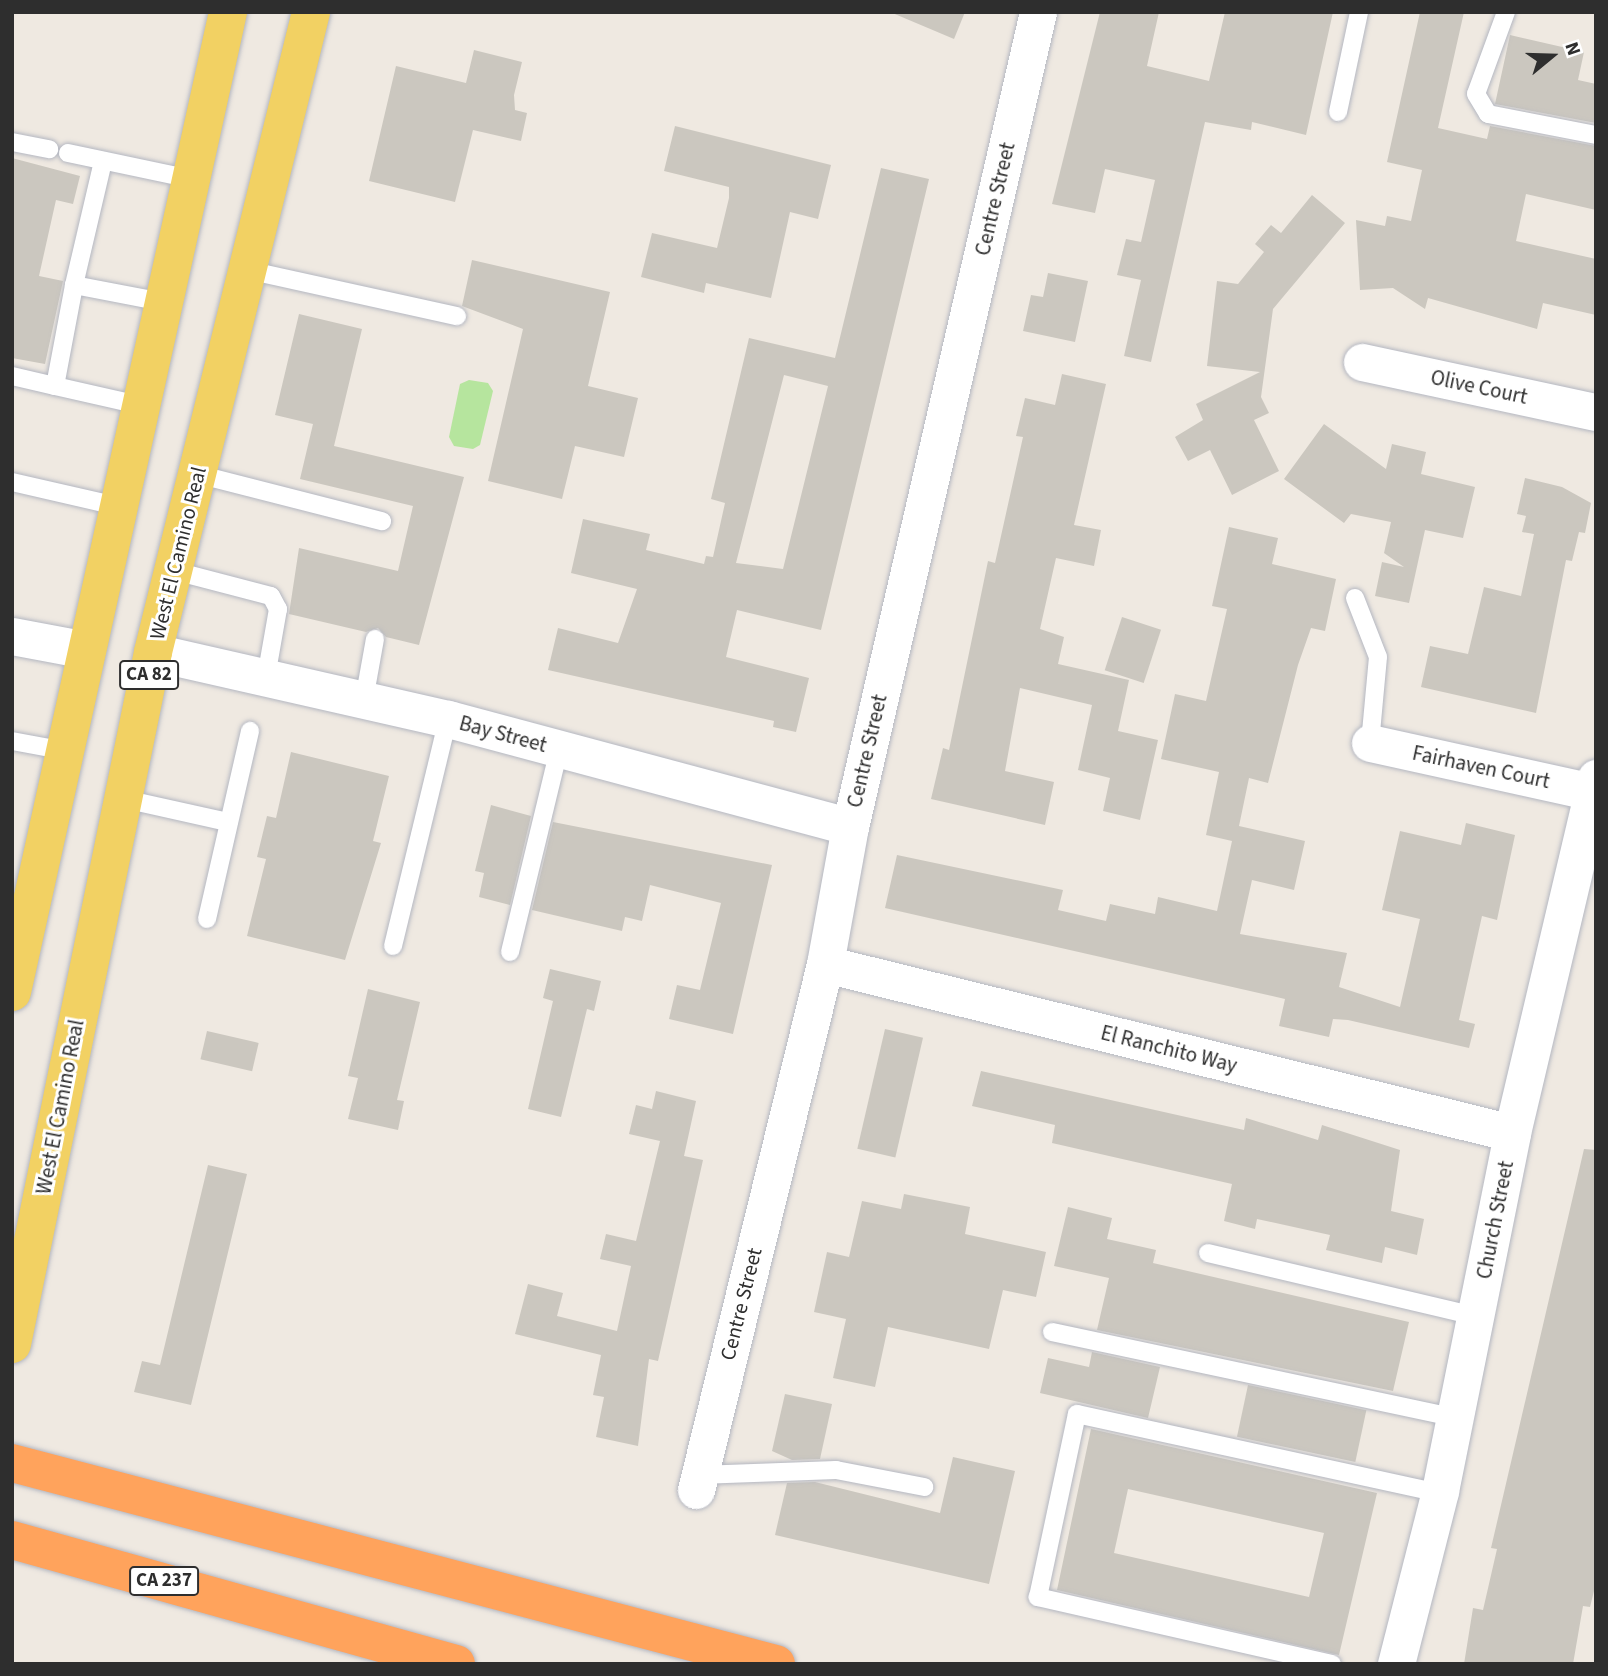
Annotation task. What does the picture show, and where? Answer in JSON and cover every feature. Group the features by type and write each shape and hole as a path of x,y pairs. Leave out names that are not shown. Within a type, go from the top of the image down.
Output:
{"highway":[{"path":"12,1463 678,1651 776,1664"},
{"name":"CA 237","path":"12,1540 456,1664"}],"main road":[{"path":"12,992 22,904 66,751 139,405 228,12"},
{"name":"West El Camino Real","path":"12,1344 153,652 311,12"}],"street":[{"name":"Centre Street","path":"697,1483 825,964 850,827 1038,12"},
{"name":"Olive Court","path":"1362,362 1596,412"},
{"path":"12,636 87,650"},
{"name":"Bay Street","path":"153,652 447,719 850,827"},
{"name":"Fairhaven Court","path":"1370,743 1594,785"},
{"name":"Church Street","path":"1396,1664 1439,1493 1512,1133 1594,785"},
{"name":"El Ranchito Way","path":"825,964 1512,1133"}],"lane":[{"path":"1338,112 1359,12"},
{"path":"1506,12 1476,94 1488,114 1596,135"},
{"path":"12,142 49,149"},
{"path":"68,153 191,179"},
{"path":"55,386 74,285 103,161"},
{"path":"247,270 457,316"},
{"path":"74,285 163,302"},
{"path":"12,376 139,405"},
{"path":"197,474 382,521"},
{"path":"12,482 117,506"},
{"path":"175,571 271,596 278,609 265,677"},
{"path":"1355,598 1378,657 1370,743"},
{"path":"364,700 375,639"},
{"path":"393,946 447,719"},
{"path":"207,919 250,731"},
{"path":"12,741 66,751"},
{"path":"510,951 559,749"},
{"path":"124,799 228,822"},
{"path":"1208,1253 1475,1316"},
{"path":"1052,1332 1455,1418"},
{"path":"1332,1664 1038,1597 1077,1414 1439,1493"},
{"path":"697,1483 836,1470 924,1488"}],"green space":[{"path":"469,380 488,383 493,391 480,445 473,449 454,446 449,437 460,384"}],"building":[{"path":"890,12 965,12 954,39"},
{"path":"1100,12 1159,12 1147,66 1209,81 1225,12 1333,12 1306,135 1252,122 1251,130 1205,122 1151,362 1124,356 1141,280 1117,275 1126,239 1141,242 1155,180 1105,169 1095,213 1052,204"},
{"path":"1420,12 1464,12 1438,128 1487,139 1490,126 1596,146 1596,210 1526,194 1516,241 1596,259 1596,315 1543,303 1537,329 1428,298 1425,309 1393,288 1360,290 1356,220 1385,226 1387,216 1411,221 1422,170 1387,162"},
{"path":"1510,35 1584,52 1578,80 1596,84 1596,123 1495,104"},
{"path":"474,50 522,62 514,95 515,110 527,113 521,141 473,130 455,202 369,181 396,66 466,83"},
{"path":"675,126 831,165 818,219 790,212 771,298 706,283 704,293 641,277 652,233 717,248 729,198 729,187 664,171"},
{"path":"12,158 80,176 73,204 56,200 39,276 63,281 45,364 12,358"},
{"path":"881,168 929,179 821,630 737,610 726,657 809,678 796,732 773,727 774,721 548,670 558,628 618,643 637,589 571,573 583,519 650,534 646,550 704,564 706,556 713,557 725,503 711,499 749,338 835,358","holes":["784,375 828,386 783,569 736,563"]},
{"path":"1312,195 1345,223 1273,309 1261,397 1269,413 1254,420 1279,471 1232,495 1210,450 1188,461 1175,437 1203,420 1196,404 1260,372 1207,366 1217,281 1238,284 1264,252 1255,244 1271,225 1281,233"},
{"path":"472,260 610,292 588,386 638,398 624,457 575,446 562,499 488,481 523,329 462,306"},
{"path":"1048,273 1088,281 1075,342 1023,331 1031,295 1043,297"},
{"path":"299,314 362,329 334,446 464,477 419,645 386,637 378,628 366,632 289,614 299,548 398,571 413,506 300,479 313,424 275,415"},
{"path":"1062,374 1106,384 1074,525 1101,530 1094,566 1056,558 1040,629 1064,637 1058,664 1129,680 1118,731 1158,740 1140,820 1103,811 1110,778 1078,770 1092,705 1020,688 1005,771 1054,782 1045,825 931,799 943,748 949,750 988,561 995,563 1023,437 1016,436 1025,398 1055,405"},
{"path":"1324,424 1386,469 1392,444 1426,452 1421,474 1475,487 1463,538 1425,530 1409,603 1375,596 1382,562 1404,567 1384,553 1391,522 1351,514 1344,523 1284,479"},
{"path":"1525,478 1562,487 1591,503 1585,533 1579,532 1572,561 1566,560 1536,713 1421,687 1430,646 1468,654 1484,587 1521,596 1534,534 1522,532 1526,516 1517,514"},
{"path":"1229,527 1278,538 1272,564 1336,579 1325,631 1311,628 1298,665 1268,783 1249,778 1239,826 1305,841 1294,890 1252,880 1240,934 1347,953 1339,987 1400,1007 1420,919 1382,910 1400,831 1461,845 1466,823 1515,835 1497,920 1482,916 1459,1020 1475,1024 1469,1048 1348,1020 1333,1019 1329,1037 1279,1026 1285,999 885,908 897,855 1063,890 1058,910 1106,921 1110,904 1155,914 1158,897 1217,911 1232,841 1206,835 1219,772 1161,759 1175,694 1206,701 1227,609 1212,606"},
{"path":"1122,617 1161,630 1144,683 1105,670"},
{"path":"291,752 389,776 373,841 381,843 345,960 247,936 266,859 257,857 267,816 276,818"},
{"path":"491,805 531,816 510,905 479,897 484,873 475,871"},
{"path":"553,822 772,865 733,1034 669,1019 677,985 700,990 721,903 650,885 642,921 625,917 622,931 532,910"},
{"path":"550,969 601,981 594,1011 587,1009 561,1117 528,1109 553,1001 543,998"},
{"path":"368,989 420,1002 397,1100 404,1101 398,1130 348,1119 358,1078 348,1076"},
{"path":"885,1029 923,1038 895,1158 857,1149"},
{"path":"207,1031 259,1043 252,1071 200,1059"},
{"path":"981,1071 1244,1130 1246,1118 1318,1140 1322,1125 1400,1150 1391,1211 1424,1219 1417,1255 1385,1247 1382,1263 1326,1250 1330,1235 1257,1219 1255,1229 1224,1221 1232,1184 1052,1143 1055,1125 972,1106"},
{"path":"656,1091 696,1101 684,1156 703,1160 658,1361 649,1359 638,1446 596,1437 604,1397 593,1395 601,1355 515,1334 528,1284 563,1293 557,1316 617,1331 631,1266 600,1259 606,1234 636,1241 660,1141 629,1134 636,1105 652,1109"},
{"path":"1584,1149 1596,1150 1596,1583 1590,1607 1583,1606 1573,1664 1464,1664 1473,1608 1483,1610 1497,1549 1491,1548"},
{"path":"208,1165 247,1174 191,1405 134,1392 142,1361 160,1365"},
{"path":"904,1194 970,1207 965,1234 1046,1252 1036,1297 1003,1290 989,1349 888,1327 875,1387 833,1378 846,1319 814,1312 827,1252 849,1257 862,1201 901,1209"},
{"path":"1068,1207 1112,1218 1107,1239 1156,1250 1153,1263 1409,1322 1393,1391 1097,1330 1109,1278 1054,1266"},
{"path":"1092,1352 1160,1367 1148,1418 1040,1393 1048,1358 1089,1367"},
{"path":"1248,1385 1366,1410 1355,1462 1237,1437"},
{"path":"785,1394 832,1404 820,1459 792,1460 772,1451"},
{"path":"1091,1429 1377,1493 1339,1655 1057,1590","holes":["1128,1489 1324,1533 1309,1597 1114,1553"]},
{"path":"953,1457 1015,1471 989,1584 775,1535 787,1483 815,1482 940,1513"}]}
